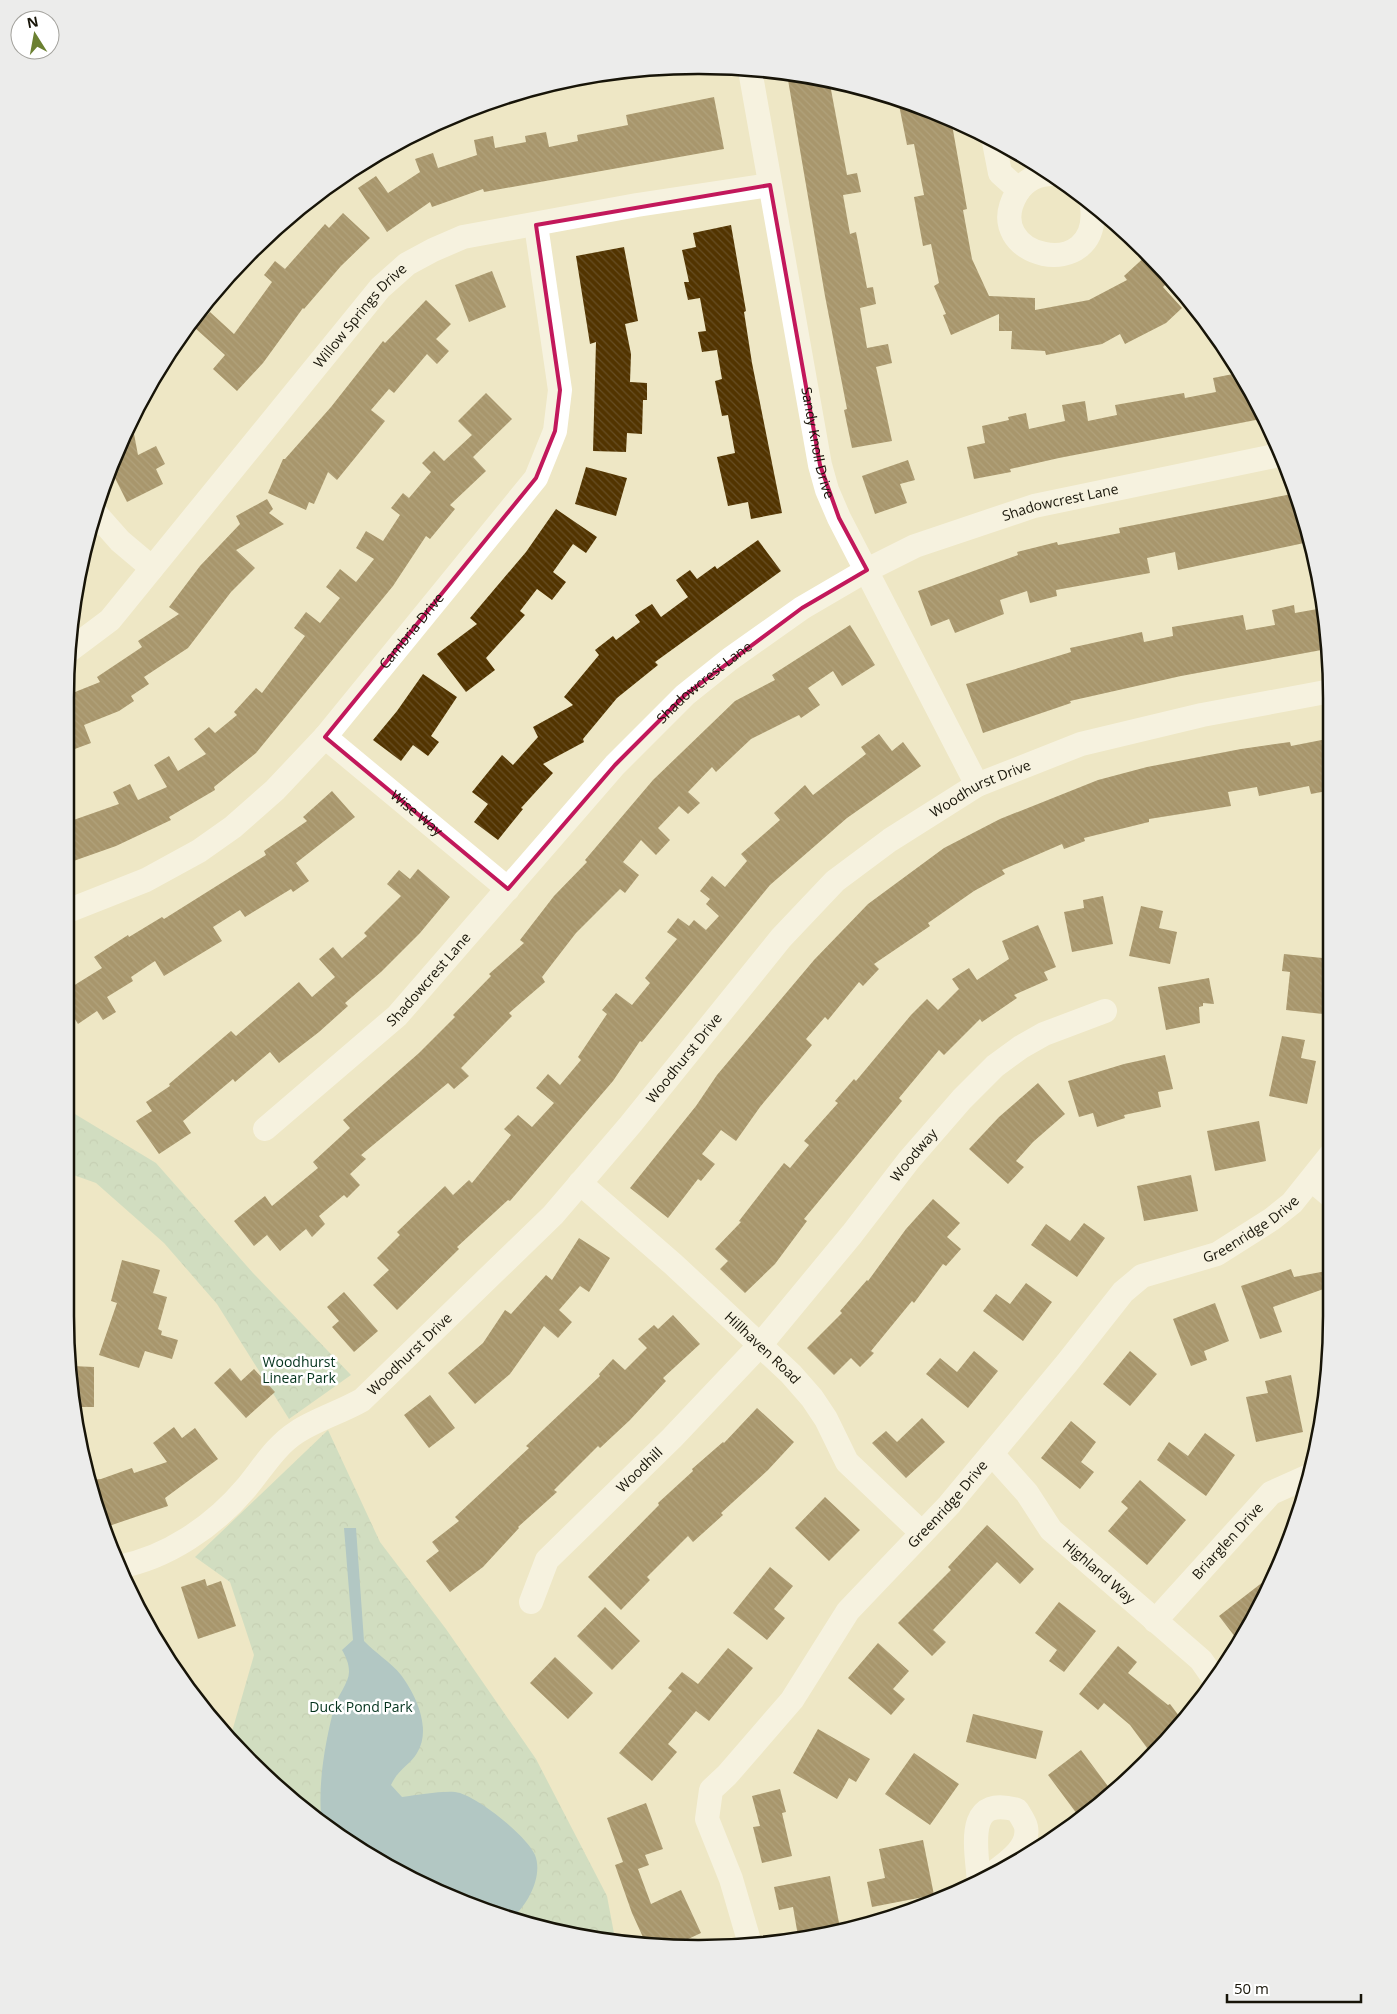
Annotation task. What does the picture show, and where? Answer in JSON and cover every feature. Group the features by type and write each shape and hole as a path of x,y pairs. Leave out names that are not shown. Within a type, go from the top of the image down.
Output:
{"street":[{"name":"Sandy Knoll Drive","path":"751,76 820,465 827,490 839,518 977,785"},
{"path":"995,149 1000,173 1019,190"},
{"path":"1040,175 1036,176 1019,190 1013,200 1011,222 1021,243 1040,255 1063,255 1082,243 1092,226 1092,214"},
{"name":"Willow Springs Drive","path":"76,645 110,620 380,288 407,264 463,237 637,206 770,185"},
{"name":"Cambria Drive","path":"74,908 146,880 199,851 233,827 275,790 325,737 536,478 555,431 560,390 536,225"},
{"name":"Shadowcrest Lane","path":"265,1129 397,1016 615,765 685,695 730,659 802,608 867,570 915,546 1034,506 1275,456"},
{"path":"101,519 120,541 152,568"},
{"name":"Woodhurst Drive","path":"126,1565 159,1555 198,1532 244,1490 275,1451 297,1432 362,1400 553,1215 781,938 835,882 898,834 977,785 1020,766 1081,744 1202,715 1323,692"},
{"name":"Wise Way","path":"325,737 508,889"},
{"name":"Woodway","path":"761,1344 852,1234 909,1160 962,1099 995,1066 1021,1046 1044,1034 1105,1011"},
{"name":"Greenridge Drive","path":"748,1938 731,1879 707,1819 711,1790 728,1775 792,1700 848,1611 922,1533 992,1454 1129,1286 1142,1276 1161,1269 1217,1254 1272,1219 1292,1203 1323,1165"},
{"path":"1312,1180 1323,1189"},
{"name":"Hillhaven Road","path":"580,1183 761,1344 812,1398 826,1419 847,1462 922,1533"},
{"name":"Woodhill","path":"531,1602 547,1560 672,1438 761,1344"},
{"name":"Highland Way","path":"992,1454 1027,1493 1051,1530 1201,1660 1210,1673"},
{"name":"Briarglen Drive","path":"1155,1621 1271,1493 1301,1479"}],"highlighted area":[{"path":"770,185 820,465 839,518 867,570 802,608 685,695 615,765 508,889 325,737 536,478 555,431 560,390 536,225"}],"green space":[{"name":"Woodhurst Linear Park","path":"74,1113 156,1163 253,1273 351,1375 289,1419 217,1304 164,1243 96,1183 74,1175"},
{"name":"Duck Pond Park","path":"328,1430 380,1542 446,1629 536,1759 607,1896 614,1935 537,1919 459,1893 386,1857 318,1811 287,1785 232,1731 254,1655 230,1582 195,1557"}],"water":[{"path":"344,1528 356,1528 364,1641 401,1675 412,1692 420,1712 423,1734 421,1744 417,1753 397,1775 391,1785 402,1797 442,1792 455,1792 464,1795 500,1817 522,1837 535,1855 537,1871 533,1888 525,1904 517,1913 459,1893 422,1876 386,1857 321,1813 321,1780 325,1750 334,1708 345,1685 349,1669 342,1650 353,1640"}],"building":[{"path":"788,80 831,88 847,175 857,173 861,192 843,195 850,234 856,232 867,288 873,287 876,304 860,308 867,348 888,344 892,363 876,367 892,441 852,448 844,410 847,409 825,296"},
{"path":"714,97 724,149 484,192 483,189 432,207 430,202 387,232 358,188 376,176 388,193 420,172 415,159 433,153 438,168 477,155 474,140 493,136 495,148 526,142 525,136 546,132 549,147 578,141 577,135 628,125 626,115"},
{"path":"899,107 953,128 967,209 963,210 972,259 989,296 1035,298 1035,310 1089,300 1127,280 1124,276 1142,259 1166,284 1163,287 1182,308 1166,323 1125,344 1120,334 1102,344 1046,355 1045,351 1011,349 1012,331 999,331 999,314 951,335 943,315 946,314 934,286 939,283 931,244 923,246 914,197 924,195 914,144 907,145"},
{"path":"343,213 370,238 341,266 303,308 263,363 237,391 213,369 225,355 195,328 210,312 234,334 272,282 264,275 275,261 285,269 325,224 329,228"},
{"path":"731,225 746,311 744,312 752,363 782,513 751,519 748,502 728,506 717,457 735,453 728,415 722,416 715,381 722,379 717,350 702,352 698,332 706,331 700,298 688,300 684,282 689,282 682,250 696,247 693,233"},
{"path":"624,247 638,321 625,324 631,354 630,382 647,383 647,400 643,400 642,434 627,433 626,452 593,451 596,342 590,344 576,256"},
{"path":"492,271 506,307 469,322 455,285"},
{"path":"426,300 451,324 436,339 449,351 437,364 427,354 394,393 389,389 371,410 385,421 337,480 328,472 314,504 309,502 306,510 268,493 283,459 331,407 383,341 385,343"},
{"path":"1233,374 1258,420 1059,458 1010,469 1011,472 974,479 967,447 985,443 982,426 1009,420 1008,417 1026,413 1029,429 1065,421 1062,405 1085,401 1088,421 1117,415 1115,405 1184,393 1185,398 1216,392 1213,378"},
{"path":"486,393 512,419 473,457 486,471 450,505 455,509 430,539 426,536 393,586 256,753 214,787 215,790 169,817 171,820 116,846 74,861 74,820 119,804 113,792 130,784 138,800 167,787 154,765 169,756 178,771 206,754 194,739 209,727 215,733 237,715 234,712 256,688 262,693 305,636 294,628 306,612 320,623 340,598 326,587 340,569 356,582 374,559 356,548 366,531 383,541 400,515 391,508 403,493 409,498 431,472 422,463 434,451 444,461 472,435 458,421"},
{"path":"134,432 138,455 156,446 165,464 156,469 163,484 127,502 115,477"},
{"path":"908,460 915,480 900,484 907,503 875,514 862,476"},
{"path":"586,467 627,478 616,516 575,504"},
{"path":"1289,495 1303,543 1178,570 1175,552 1147,558 1150,573 1056,590 1057,596 1030,603 1027,591 1000,600 1004,614 955,633 949,619 931,626 918,591 1018,555 1017,552 1057,542 1058,545 1120,533 1119,528"},
{"path":"267,499 273,509 269,513 284,524 236,550 255,568 231,592 188,648 144,677 149,684 131,696 134,701 119,711 84,725 91,743 74,749 74,692 100,682 97,677 142,647 138,641 179,614 169,607 200,566 240,524 236,516"},
{"path":"556,509 597,537 586,553 573,544 553,572 566,582 552,600 537,589 520,611 525,615 486,658 495,670 466,692 437,654 477,624 470,618 526,552"},
{"path":"758,540 781,571 655,662 658,665 617,698 583,739 584,742 543,764 553,773 521,808 523,809 498,840 474,822 488,804 472,792 502,755 513,765 538,737 533,727 573,705 564,697 599,655 595,650 613,636 616,640 640,622 635,615 652,604 661,617 688,597 676,580 690,570 697,579 715,566 717,569"},
{"path":"1294,605 1295,613 1317,609 1321,650 1181,676 1070,701 1071,703 983,733 966,684 1071,652 1070,648 1142,632 1144,642 1173,636 1172,627 1243,615 1246,630 1275,625 1272,610"},
{"path":"850,625 875,665 842,686 833,671 808,688 820,705 801,718 799,715 751,739 716,772 712,767 688,792 700,803 688,814 679,806 658,828 670,840 656,855 641,840 623,862 639,875 625,893 620,889 576,933 542,977 545,982 509,1013 512,1016 461,1068 469,1076 454,1089 448,1083 361,1155 366,1159 350,1174 360,1185 347,1198 344,1195 319,1216 325,1224 312,1237 306,1229 280,1251 267,1235 254,1246 234,1221 265,1196 272,1206 318,1168 313,1162 350,1128 343,1120 419,1053 455,1017 453,1015 491,976 489,974 524,943 520,940 554,896 587,862 585,860 653,780 735,701 775,680 772,675"},
{"path":"423,674 457,697 431,736 439,742 428,756 413,745 401,761 373,740 397,711"},
{"path":"879,734 892,751 903,742 921,766 847,818 770,885 642,1042 640,1041 613,1081 510,1201 508,1200 457,1247 459,1249 397,1310 373,1285 389,1270 377,1258 400,1235 397,1232 445,1186 453,1195 469,1180 472,1183 511,1135 504,1129 518,1115 532,1127 554,1103 536,1088 548,1074 560,1085 581,1060 578,1057 607,1014 602,1010 616,993 632,1005 650,983 645,978 677,939 667,932 678,918 689,926 694,920 706,930 719,916 706,904 710,899 700,891 712,876 725,887 747,861 741,854 780,820 774,813 805,785 813,795 866,754 861,747"},
{"path":"1323,740 1323,792 1311,794 1309,786 1259,796 1257,787 1228,792 1231,806 1149,819 1149,822 1084,838 1085,841 1064,849 1062,844 1002,870 1005,874 974,891 928,923 930,926 874,964 879,969 863,986 859,982 828,1020 825,1017 806,1039 812,1045 760,1107 736,1141 721,1130 702,1154 715,1164 701,1181 698,1179 668,1218 630,1188 696,1106 717,1075 814,960 868,904 944,848 1000,819 1098,780 1147,767 1241,749 1290,742 1291,746"},
{"path":"332,791 355,817 296,863 309,881 293,892 291,889 245,917 240,910 213,927 222,941 164,976 155,961 131,977 133,981 107,997 116,1012 103,1020 97,1011 78,1024 74,1018 74,985 102,968 94,957 128,935 129,937 162,917 164,919 266,855 264,851 307,821 303,817"},
{"path":"418,869 450,897 420,933 381,972 345,1003 348,1006 319,1032 279,1063 270,1052 235,1082 233,1079 183,1121 191,1133 159,1154 136,1121 152,1111 146,1102 170,1086 169,1084 231,1031 236,1036 299,982 312,997 335,977 319,959 333,947 342,958 367,936 364,933 401,896 387,884 399,870 410,879"},
{"path":"1103,896 1113,944 1072,952 1064,912 1084,908 1083,900"},
{"path":"1141,906 1163,911 1159,928 1177,932 1170,964 1129,956"},
{"path":"1038,925 1056,967 1044,972 1048,980 1014,995 1017,998 982,1022 980,1019 944,1055 939,1050 899,1098 902,1101 804,1219 807,1221 775,1264 745,1293 720,1269 728,1261 715,1249 741,1222 739,1221 784,1163 790,1168 809,1145 804,1141 838,1103 835,1101 854,1079 856,1081 911,1015 927,999 938,1010 959,989 952,979 969,968 977,980 1009,959 1002,941"},
{"path":"1284,954 1323,958 1323,1014 1286,1010 1290,972 1282,971"},
{"path":"1209,978 1214,1004 1203,1003 1203,1006 1199,1007 1200,1023 1166,1030 1158,987"},
{"path":"1282,1036 1305,1040 1301,1058 1316,1061 1307,1104 1269,1096"},
{"path":"1165,1055 1173,1089 1158,1092 1161,1107 1124,1115 1125,1118 1097,1127 1093,1113 1079,1117 1068,1081 1124,1064"},
{"path":"1038,1083 1065,1114 1033,1142 1016,1161 1024,1167 1008,1184 969,1149 999,1117"},
{"path":"1259,1121 1266,1161 1215,1171 1207,1131"},
{"path":"1191,1175 1198,1211 1144,1221 1137,1186"},
{"path":"933,1199 960,1223 947,1237 961,1249 946,1266 943,1264 914,1303 912,1301 871,1351 874,1353 860,1367 851,1358 834,1375 807,1348 842,1313 840,1311 868,1281 906,1229"},
{"path":"1084,1223 1105,1238 1077,1277 1031,1245 1046,1224 1070,1241"},
{"path":"579,1238 610,1258 589,1292 580,1286 559,1310 572,1322 558,1338 544,1326 510,1374 475,1404 448,1373 483,1343 505,1310 511,1314 546,1275 552,1280"},
{"path":"122,1260 160,1270 153,1293 167,1297 158,1329 162,1331 161,1335 178,1340 172,1359 145,1351 139,1368 99,1355 117,1303 111,1301"},
{"path":"1291,1269 1294,1277 1323,1272 1323,1289 1273,1307 1282,1332 1260,1339 1241,1286"},
{"path":"1026,1283 1052,1302 1023,1341 983,1311 996,1294 1010,1304"},
{"path":"344,1292 378,1331 354,1352 332,1327 339,1321 327,1307"},
{"path":"1215,1303 1229,1341 1204,1351 1207,1360 1191,1366 1173,1319"},
{"path":"673,1315 700,1344 663,1378 666,1381 630,1420 600,1448 598,1446 554,1490 557,1492 518,1527 483,1567 450,1592 426,1561 439,1551 432,1542 459,1521 455,1517 529,1448 526,1446 600,1376 599,1374 613,1359 625,1370 647,1348 638,1339 654,1325 658,1329"},
{"path":"974,1351 998,1371 968,1408 926,1374 940,1358 957,1372"},
{"path":"1130,1351 1157,1374 1130,1406 1103,1384"},
{"path":"76,1366 94,1367 94,1407 81,1407"},
{"path":"230,1368 241,1381 254,1369 275,1392 246,1418 214,1383"},
{"path":"1291,1375 1303,1432 1256,1442 1246,1397 1268,1393 1265,1381"},
{"path":"430,1395 455,1428 429,1448 404,1415"},
{"path":"757,1408 794,1442 768,1470 721,1513 723,1515 693,1542 688,1536 647,1577 650,1580 621,1610 588,1577 659,1505 658,1503 693,1471 692,1469 724,1443"},
{"path":"922,1418 945,1442 906,1478 872,1443 886,1431 897,1442"},
{"path":"1071,1421 1096,1442 1081,1462 1094,1472 1080,1489 1041,1458"},
{"path":"174,1427 182,1438 195,1428 218,1459 165,1498 168,1506 110,1525 96,1479 132,1468 134,1473 167,1462 153,1443"},
{"path":"1205,1433 1235,1455 1206,1496 1157,1460 1169,1442 1188,1456"},
{"path":"1140,1480 1186,1520 1147,1565 1108,1531 1128,1508 1121,1502"},
{"path":"825,1497 860,1530 829,1561 795,1528"},
{"path":"987,1525 1034,1569 1020,1584 997,1562 933,1630 946,1642 932,1656 898,1623 951,1570 948,1567"},
{"path":"770,1567 793,1586 774,1609 785,1618 767,1640 733,1613"},
{"path":"205,1579 207,1586 221,1581 236,1626 198,1639 181,1587"},
{"path":"1264,1581 1235,1636 1219,1616"},
{"path":"1059,1602 1096,1631 1064,1672 1049,1661 1057,1650 1035,1633"},
{"path":"605,1607 640,1641 612,1670 577,1636"},
{"path":"878,1643 909,1671 893,1689 905,1699 891,1715 848,1678"},
{"path":"1118,1646 1137,1662 1128,1673 1168,1705 1170,1704 1178,1715 1148,1749 1130,1725 1104,1703 1098,1710 1079,1694"},
{"path":"728,1648 753,1668 709,1721 696,1711 668,1744 677,1752 652,1781 619,1753 672,1691 668,1688 682,1672 698,1684"},
{"path":"555,1657 593,1693 568,1719 530,1683"},
{"path":"973,1714 1043,1731 1036,1759 966,1742"},
{"path":"818,1729 870,1759 856,1782 849,1778 837,1799 793,1773"},
{"path":"1081,1750 1108,1787 1076,1813 1048,1775"},
{"path":"914,1753 959,1784 930,1825 885,1794"},
{"path":"780,1789 786,1812 782,1813 792,1856 762,1863 753,1827 760,1826 752,1796"},
{"path":"646,1803 663,1849 645,1855 649,1865 638,1869 651,1904 681,1890 701,1933 687,1940 643,1938 632,1913 615,1865 623,1862 607,1818"},
{"path":"923,1840 934,1894 872,1907 867,1882 885,1878 879,1849"},
{"path":"830,1876 839,1924 797,1932 793,1907 779,1910 774,1887"}]}
